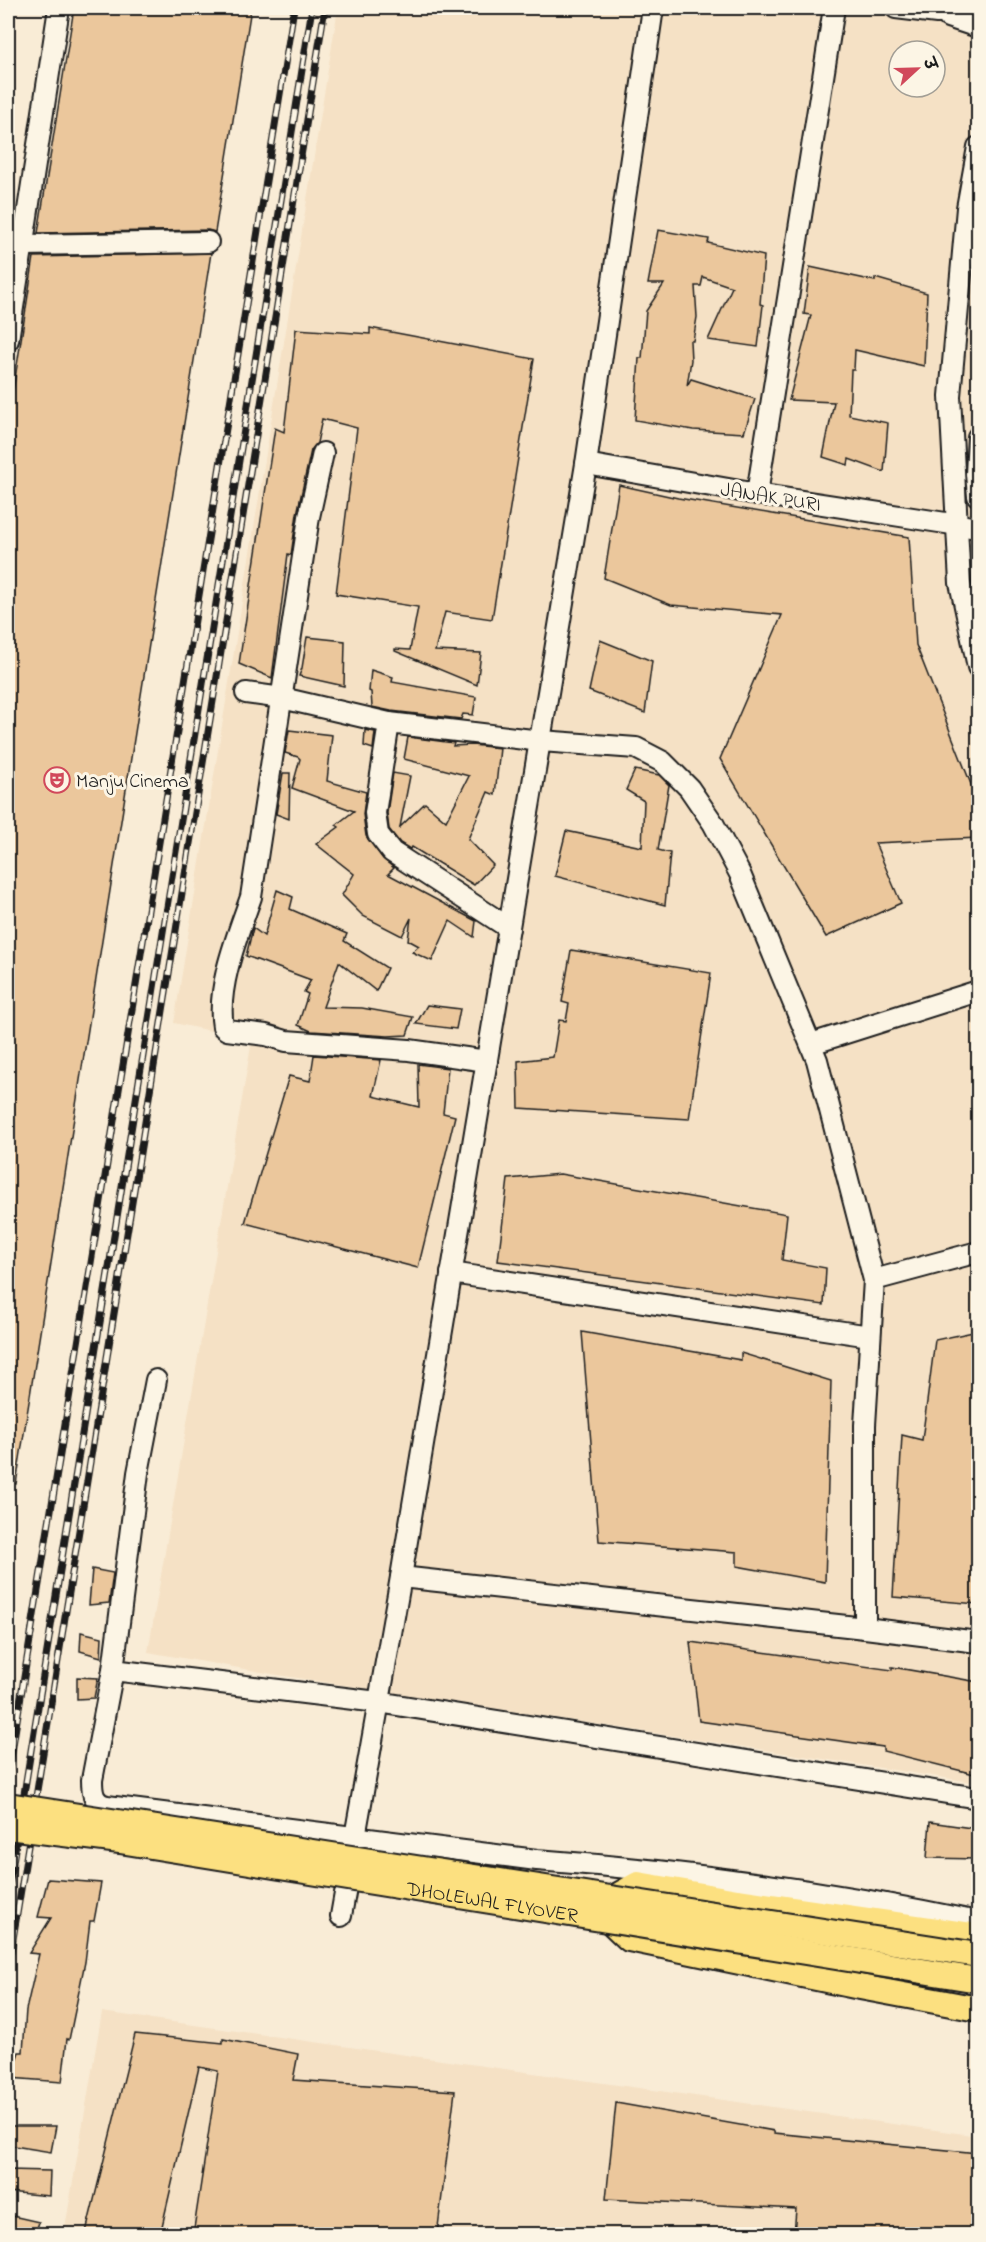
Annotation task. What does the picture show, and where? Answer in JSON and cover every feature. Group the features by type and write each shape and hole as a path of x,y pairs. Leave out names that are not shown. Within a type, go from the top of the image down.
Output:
{"main road":[{"name":"DHOLEWAL FLYOVER","path":"8,1805 615,1898 976,1936"},
{"name":"DHOLEWAL FLYOVER","path":"8,1827 120,1841 978,1980"},
{"path":"610,1921 629,1939 978,2009"}],"street":[{"path":"8,340 59,8"},
{"path":"341,1916 401,1577 541,741 586,464 653,8"},
{"path":"757,494 834,8"},
{"path":"896,8 937,13 978,12"},
{"path":"937,13 978,27"},
{"path":"978,147 967,208 950,396 960,583 978,667"},
{"path":"24,245 208,242"},
{"path":"978,437 975,474 978,496"},
{"path":"323,453 309,517 251,897 230,957 223,1000 223,1027 227,1030 266,1035 286,1041 409,1050 487,1061"},
{"name":"JANAK PURI","path":"586,464 757,494 978,528"},
{"path":"246,693 282,698 389,723 541,741 636,748 663,762 689,788 714,823 740,874 817,1060 874,1280 865,1425 865,1628"},
{"path":"389,723 375,813 378,834 392,852 509,928"},
{"path":"810,1044 978,991"},
{"path":"874,1280 978,1252"},
{"path":"451,1273 870,1336"},
{"path":"156,1380 138,1473 113,1670 92,1780 93,1796 102,1805 537,1860 789,1887 976,1936"},
{"path":"401,1577 978,1642"},
{"path":"113,1670 378,1702 978,1798"}],"shaded area":[{"path":"338,8 978,8 973,55 978,56 978,1783 278,1675 148,1652 252,1040 174,1023"},
{"path":"102,2012 978,2136 978,2234 64,2234"}],"building":[{"path":"74,8 251,8 215,232 208,230 38,233"},
{"path":"658,230 709,239 708,243 764,256 760,304 763,305 758,347 708,340 732,287 703,277 701,286 695,286 697,317 693,341 690,341 691,360 687,386 691,379 755,399 744,433 693,430 635,420 639,358 642,358 646,311 664,284 648,284"},
{"path":"211,253 16,1484 8,1483 8,423 34,257"},
{"path":"810,267 875,281 875,278 927,293 924,366 855,350 854,370 851,370 849,415 888,423 884,472 849,459 848,465 823,457 834,402 789,400 811,315 804,314"},
{"path":"370,328 534,359 492,619 445,612 435,651 481,653 477,685 395,651 395,649 410,650 418,607 336,594 357,428 322,419 317,443 311,450 291,555 288,554 272,678 239,664 275,428 284,432 296,329 370,334"},
{"path":"619,485 678,498 909,537 916,645 978,802 978,838 875,843 901,903 826,937 720,759 782,615 671,605 604,578"},
{"path":"307,637 345,641 344,686 299,676"},
{"path":"600,640 652,661 645,713 589,691"},
{"path":"371,670 393,677 392,682 476,697 473,715 463,714 461,719 372,707 369,691"},
{"path":"289,730 332,735 327,781 366,792 363,814 366,836 383,859 394,868 388,874 476,921 474,937 450,921 432,961 412,952 419,946 408,940 411,918 402,936 363,916 342,895 354,874 316,844 339,827 336,825 354,811 292,788 300,759 285,753"},
{"path":"365,730 375,732 373,749 364,746"},
{"path":"408,737 454,743 453,746 472,745 500,748 495,795 488,792 468,839 493,865 474,885 412,847 410,849 400,843 389,829 387,813 393,773 410,776 400,827 425,803 446,821 469,776 404,759"},
{"path":"635,770 659,775 669,785 658,850 670,853 665,905 555,876 566,831 642,847 644,801 626,790"},
{"path":"283,773 290,773 289,819 276,814"},
{"path":"277,890 293,897 290,909 347,934 344,941 387,968 376,991 339,962 323,1007 362,1008 413,1017 407,1035 311,1031 298,1025 308,994 304,992 311,980 246,956 253,928 264,936"},
{"path":"571,950 711,973 689,1119 519,1108 518,1061 553,1057 559,1020 566,1021 569,1004 562,1002"},
{"path":"427,1005 460,1009 456,1029 416,1024"},
{"path":"314,1055 381,1060 373,1096 419,1107 418,1064 448,1068 443,1113 455,1116 418,1268 245,1223 289,1076 310,1081"},
{"path":"560,1174 787,1214 782,1260 826,1268 824,1305 498,1261 508,1179"},
{"path":"978,1331 978,1604 893,1597 902,1435 922,1440 935,1340"},
{"path":"582,1332 741,1360 741,1353 831,1381 825,1582 737,1566 737,1552 599,1541"},
{"path":"92,1569 113,1573 109,1603 89,1605"},
{"path":"81,1632 102,1637 101,1657 80,1651"},
{"path":"690,1642 892,1670 892,1667 978,1682 978,1775 883,1751 883,1747 699,1721"},
{"path":"77,1677 98,1678 94,1698 77,1699"},
{"path":"930,1822 978,1829 978,1859 927,1858"},
{"path":"48,1879 101,1883 94,1921 90,1921 85,1962 69,2040 67,2039 62,2082 10,2078 19,2052 23,2052 26,2010 39,1954 29,1953 51,1918 38,1917"},
{"path":"135,2034 223,2043 223,2039 298,2054 293,2080 455,2091 437,2235 193,2235 218,2071 199,2067 160,2235 86,2232"},
{"path":"616,2103 774,2131 774,2133 978,2153 978,2195 971,2235 794,2235 796,2209 606,2199"},
{"path":"10,2126 56,2126 51,2152 8,2145"},
{"path":"8,2170 50,2171 49,2196 8,2192"},
{"path":"8,2215 39,2222 35,2235 8,2235"}],"railway":[{"path":"8,1776 294,8"},
{"path":"8,1893 312,8"},
{"path":"8,1970 325,8"}],"place":[{"name":"Manju Cinema","path":"57,780"}]}
